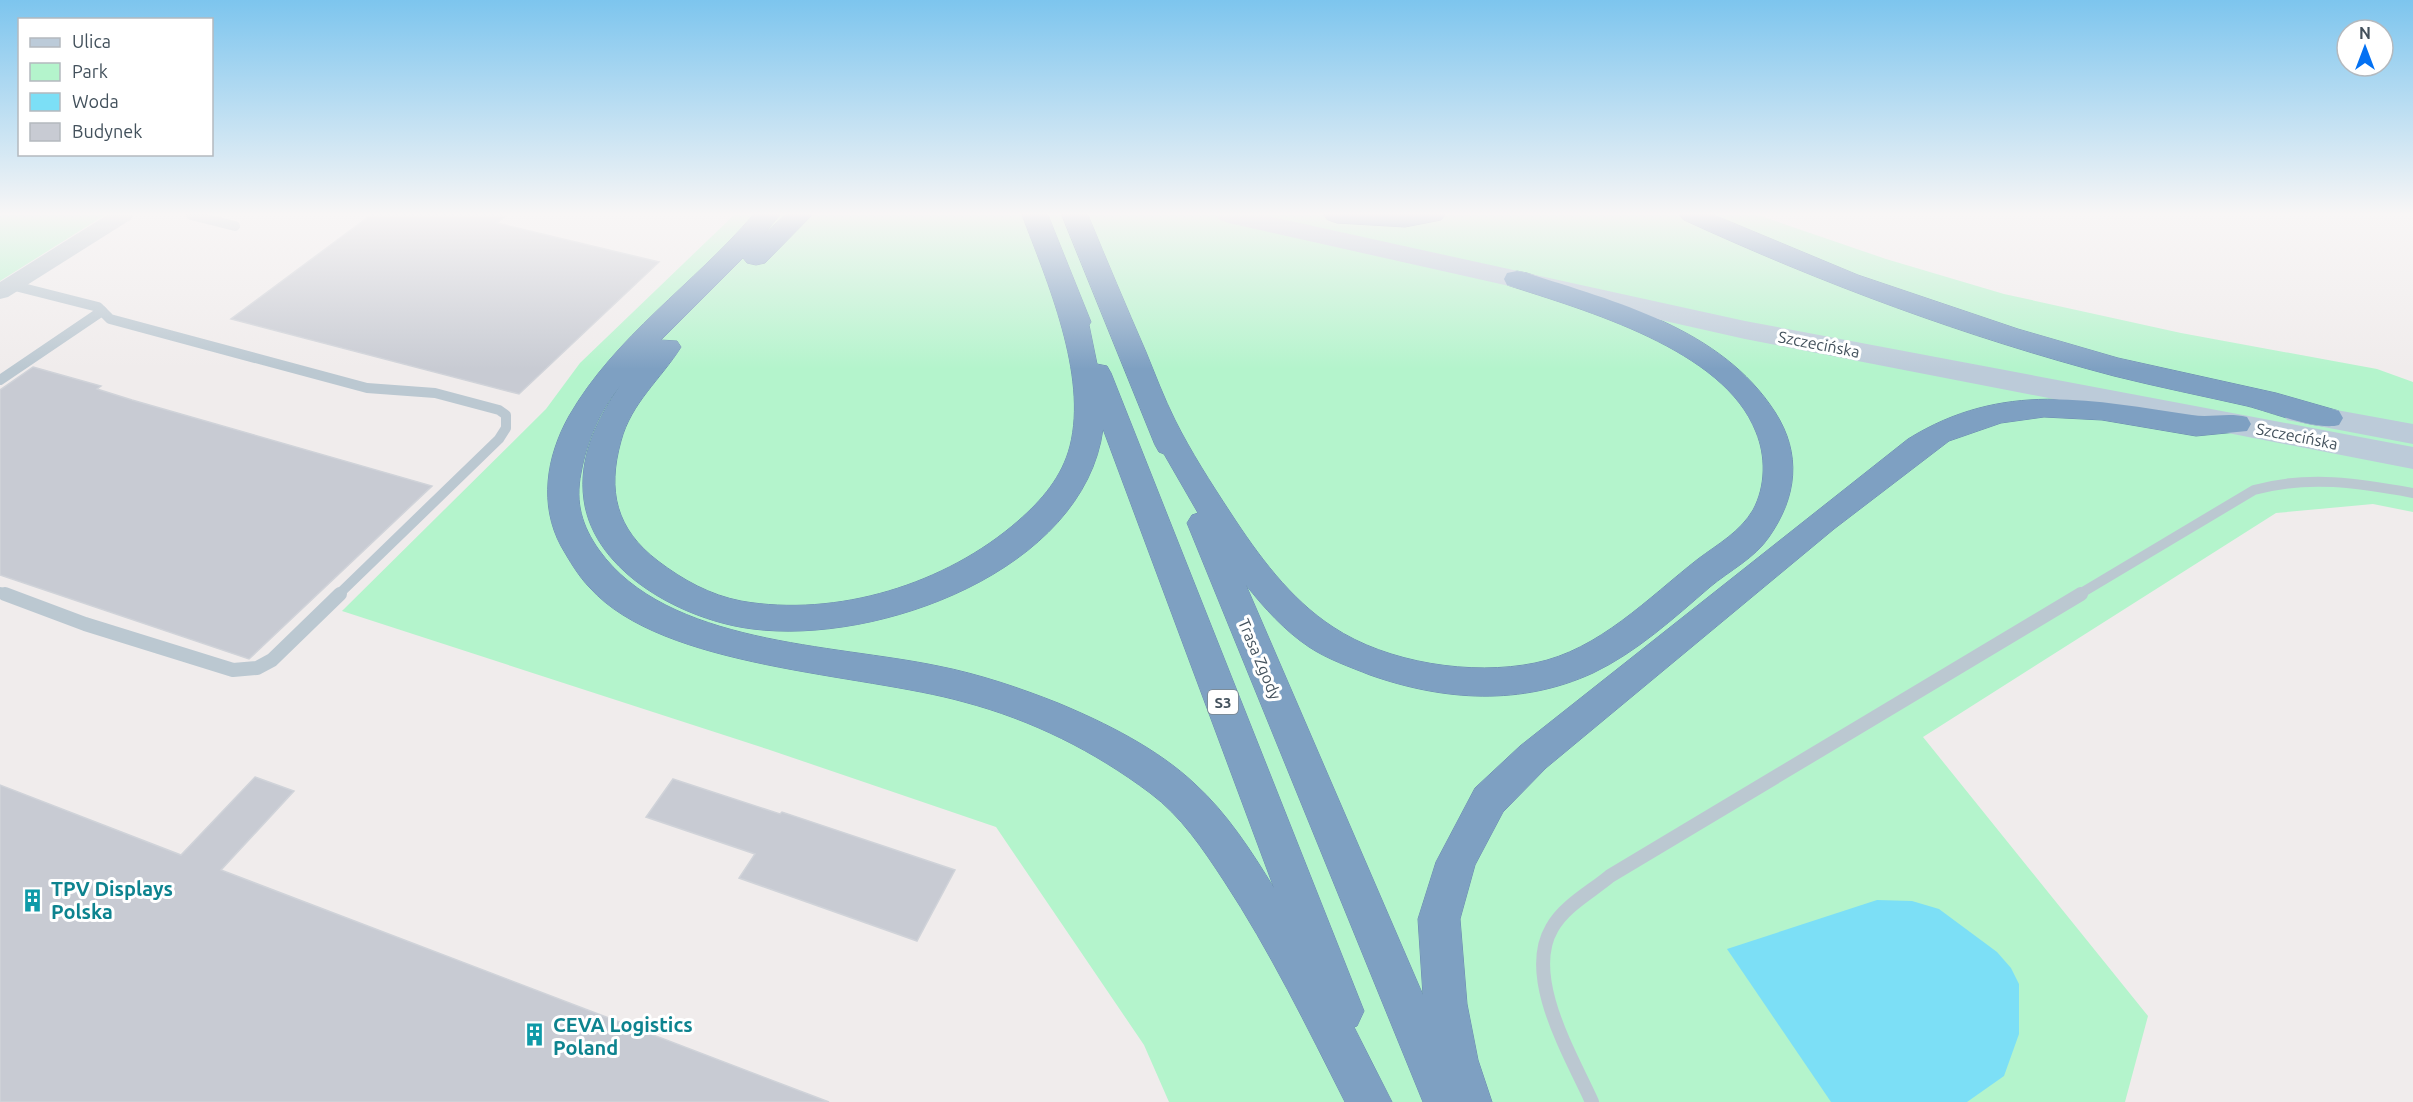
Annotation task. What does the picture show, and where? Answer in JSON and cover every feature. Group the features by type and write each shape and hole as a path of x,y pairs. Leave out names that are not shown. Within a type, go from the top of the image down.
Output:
{"highway":[{"path":"721,266 605,385 588,411 571,447 562,502 567,523 589,566 613,590 645,611 682,628 730,642 939,680 1029,705 1089,734 1139,764 1180,794 1213,831 1253,889 1299,967 1369,1102"},
{"path":"748,266 664,351 638,383 610,428 598,473 598,499 609,532 640,569 685,597 723,610 763,617 833,615 890,604 960,578 1037,525 1068,487 1086,446 1090,414 1070,302"},
{"name":"S3","path":"1056,266 1377,1102"},
{"name":"Trasa Zgody","path":"1096,266 1446,1102"},
{"path":"1808,266 1916,307 2113,366 2277,402 2328,418"},
{"path":"1162,424 1226,532 1270,593 1319,636 1376,664 1430,679 1482,683 1534,677 1591,658 1642,624 1755,532 1772,504 1779,473 1776,448 1770,428 1757,405 1735,380 1705,358 1636,319 1517,279"},
{"path":"1469,1102 1456,1060 1445,1004 1439,919 1456,862 1489,800 1533,757 1823,521 1919,446 1938,434 1987,415 2044,407 2102,410 2196,426 2236,424"}],"main road":[{"name":"Szczecińska","path":"1460,266 1745,330 2413,458"},
{"name":"Szczecińska","path":"1546,266 1767,316 2205,398 2413,434"}],"street":[{"path":"6,289 41,266"}],"lane":[{"path":"0,592 85,624 233,670 257,668 272,660 492,446 506,429 506,415 499,410 435,393 367,388 110,319 98,307 6,289"},
{"path":"0,380 102,311"},
{"path":"1592,1102 1546,994 1543,952 1551,929 1610,876 2254,490 2286,481 2327,480 2413,494"}],"green space":[{"path":"0,266 23,266 0,281"},
{"path":"680,266 1911,266 2004,294 2181,333 2377,369 2413,382 2413,512 2373,504 2276,513 1923,737 2148,1016 2125,1102 1169,1102 1144,1045 996,827 767,749 342,611 546,409 580,363"}],"water":[{"path":"1877,900 1912,901 1939,909 1997,952 2011,968 2019,984 2019,1034 2004,1076 1967,1102 1831,1102 1727,949"}],"building":[{"path":"302,266 654,266 519,394 231,319"},
{"path":"33,367 101,386 97,389 132,400 432,486 249,659 0,575 0,390"},
{"path":"255,777 294,791 221,870 829,1102 0,1102 0,785 181,855"},
{"path":"673,779 780,814 782,812 955,870 917,941 739,878 755,854 646,817"}],"place":[{"name":"TPV Displays Polska","path":"33,900"},
{"name":"CEVA Logistics Poland","path":"535,1035"}]}
